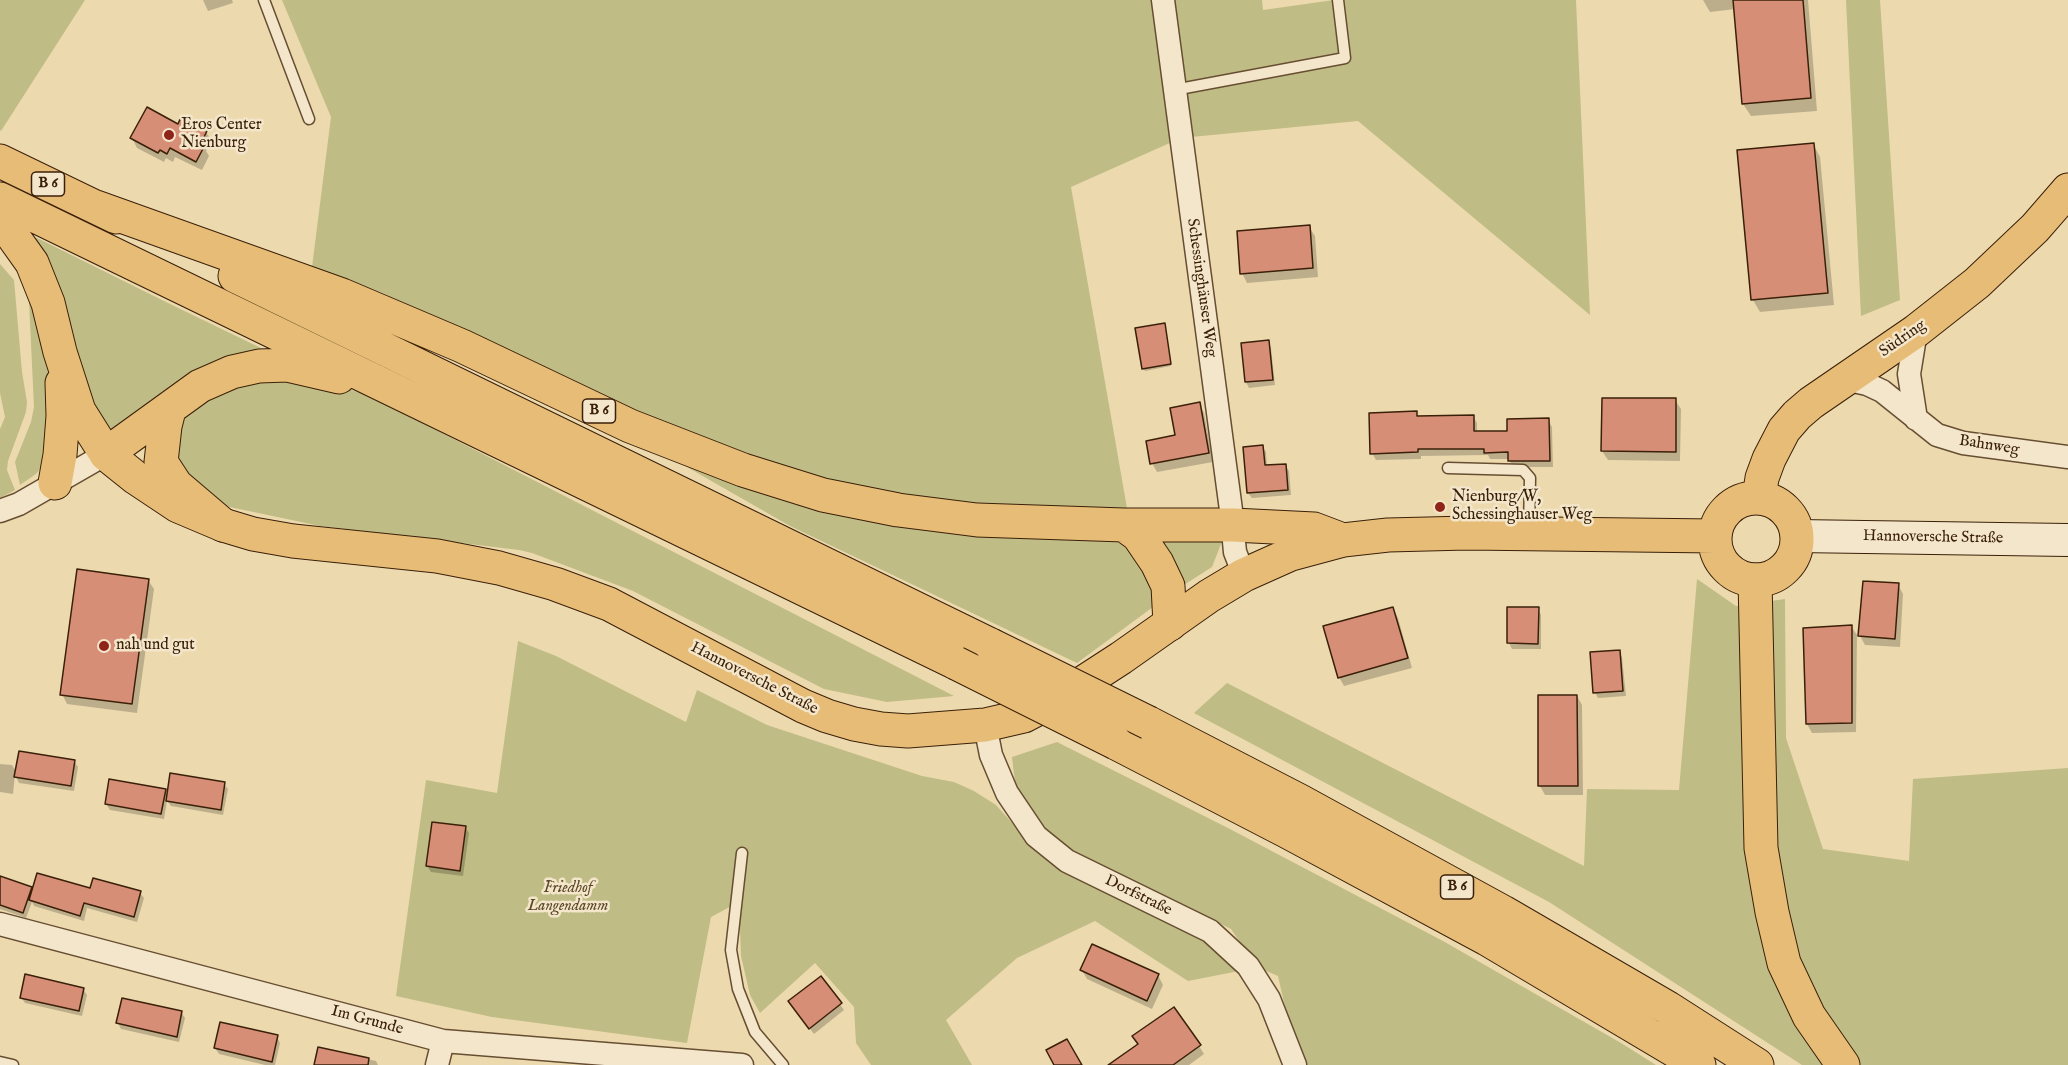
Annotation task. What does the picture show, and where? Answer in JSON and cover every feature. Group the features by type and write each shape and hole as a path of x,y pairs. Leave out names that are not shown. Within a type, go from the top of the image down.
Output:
{"main road":[{"name":"B 6","path":"0,160 1149,723 1302,802 1503,912 1668,1008 1757,1065"},
{"name":"Südring","path":"1759,498 1769,459 1784,430 1811,403 1916,331 1977,283 2035,228 2068,190"},
{"name":"B 6","path":"0,199 406,394 1116,743 1487,939 1699,1065"},
{"name":"B 6","path":"96,207 342,295 462,346 630,426 743,470 823,495 898,510 977,520 1124,525 1233,525 1314,529 1343,540"},
{"path":"0,223 7,228 32,263 48,303 60,352 63,416 55,483"},
{"name":"Hannoversche Straße","path":"60,352 79,411 106,454 136,478 178,506 223,525 253,534 293,541 437,556 499,568 555,584 609,604 803,706 854,724 881,729 908,731 985,725 1024,716 1064,695 1209,596 1244,575 1291,554 1343,540 1388,535 1715,536"},
{"path":"106,454 200,386 232,372 259,366 287,365 406,394"},
{"path":"169,410 161,462 176,485 223,525"},
{"path":"1759,498 1771,501 1790,516 1797,536 1795,551 1788,564 1779,573 1766,579 1755,580 1740,577 1730,570 1719,555 1715,536 1718,524 1725,512 1734,504 1746,499 1759,498"},
{"path":"1124,525 1138,535 1157,563 1168,586 1170,624"},
{"path":"1755,580 1761,848 1772,912 1784,963 1809,1016 1843,1065"}],"street":[{"name":"Schessinghäuser Weg","path":"1163,0 1233,525 1234,552 1244,575"},
{"path":"1916,331 1909,374 1916,419"},
{"name":"Bahnweg","path":"1845,379 1867,384 1882,391 1937,435 1963,443 2068,457"},
{"path":"0,511 19,504 106,454"},
{"name":"Hannoversche Straße","path":"1797,536 2068,540"},
{"name":"Dorfstraße","path":"985,725 992,754 1007,793 1036,836 1067,861 1210,931 1248,966 1269,999 1295,1065"},
{"name":"Im Grunde","path":"0,924 443,1041 742,1065"},
{"path":"437,1065 443,1041"}],"lane":[{"path":"264,0 309,119"},
{"path":"1174,90 1345,58 1338,0"},
{"path":"1448,468 1523,470 1530,478 1529,534"},
{"path":"742,853 730,951 738,989 755,1032 783,1065"},
{"path":"0,1062 13,1065"}],"green space":[{"path":"0,0 85,0 1,131 0,130"},
{"path":"282,0 1262,0 1263,10 1334,0 1576,0 1590,315 1358,121 1181,138 1071,187 1128,514 1141,563 1153,592 1153,607 1077,663 790,526 385,294 312,267 331,117"},
{"path":"1846,0 1880,0 1900,300 1861,316"},
{"path":"27,233 166,302 267,351 105,435"},
{"path":"0,264 14,280 27,402 26,412 8,461 7,470 15,490 0,498 0,429 5,417 0,393"},
{"path":"28,280 51,359 45,463 36,474 20,485 15,462 31,422 34,407"},
{"path":"291,374 366,394 954,696 887,702 824,689 633,591 532,553 320,526 225,506 181,479 173,425 186,408 242,379"},
{"path":"1148,535 1221,535 1221,544 1212,567 1176,590"},
{"path":"1697,579 1736,606 1785,599 1786,738 1823,849 1909,861 1913,779 2068,768 2068,1065 1802,1065 1549,902 1194,713 1227,683 1584,866 1587,789 1679,790"},
{"name":"Friedhof Langendamm","path":"518,641 556,656 686,722 697,690 767,725 922,776 954,782 974,791 996,805 1029,842 1204,939 1239,971 1188,981 1095,921 1017,958 946,1020 972,1065 871,1065 856,1043 854,1007 815,963 760,1013 750,995 741,956 739,902 711,917 687,1043 492,1017 396,996 426,780 497,793"},
{"path":"1057,742 1226,827 1443,941 1656,1065 1298,1065 1278,976 1257,967 1231,929 1058,843 1030,809 1015,782 1012,757"}],"building":[{"path":"1733,0 1803,0 1811,98 1742,104"},
{"name":"Eros Center Nienburg","path":"147,107 178,124 181,117 207,131 201,143 205,145 196,162 170,148 167,154 160,150 158,153 130,138"},
{"path":"1814,143 1828,293 1751,300 1737,150"},
{"path":"1310,225 1313,268 1240,274 1237,231"},
{"path":"1165,323 1171,364 1142,369 1135,328"},
{"path":"1269,340 1273,380 1245,382 1241,343"},
{"path":"1602,398 1676,398 1676,452 1601,451"},
{"path":"1200,402 1209,453 1150,464 1146,441 1175,435 1170,408"},
{"path":"1417,411 1417,416 1474,415 1474,431 1507,431 1507,419 1549,418 1550,461 1508,461 1508,452 1484,453 1484,449 1418,449 1418,452 1370,454 1369,413"},
{"path":"1263,445 1265,465 1286,464 1288,490 1247,493 1243,447"},
{"name":"nah und gut","path":"77,569 149,579 132,704 60,695"},
{"path":"1863,581 1899,583 1895,639 1858,636"},
{"path":"1393,607 1408,658 1338,678 1323,626"},
{"path":"1507,607 1539,607 1538,644 1507,643"},
{"path":"1852,625 1852,723 1806,724 1803,628"},
{"path":"1620,650 1623,691 1593,693 1590,652"},
{"path":"1538,695 1577,695 1578,786 1538,786"},
{"path":"19,751 75,760 71,786 14,777"},
{"path":"170,773 225,782 221,810 166,801"},
{"path":"109,779 166,789 161,814 105,804"},
{"path":"432,822 466,826 460,871 426,866"},
{"path":"37,873 90,888 93,878 141,891 134,917 84,903 80,916 29,900"},
{"path":"0,876 32,887 23,913 0,905"},
{"path":"1092,944 1159,974 1147,1001 1080,970"},
{"path":"25,974 84,988 79,1011 20,998"},
{"path":"821,976 842,1003 809,1029 788,1001"},
{"path":"122,998 182,1011 177,1037 116,1023"},
{"path":"1174,1007 1201,1045 1173,1065 1108,1065 1138,1044 1132,1036"},
{"path":"220,1022 278,1035 272,1062 214,1048"},
{"path":"1067,1039 1082,1065 1054,1065 1046,1050"},
{"path":"318,1047 369,1058 368,1065 314,1065"}],"place":[{"name":"Eros Center Nienburg","path":"169,135"},
{"name":"Nienburg/W, Schessinghauser Weg","path":"1440,507"},
{"name":"nah und gut","path":"104,646"}]}
